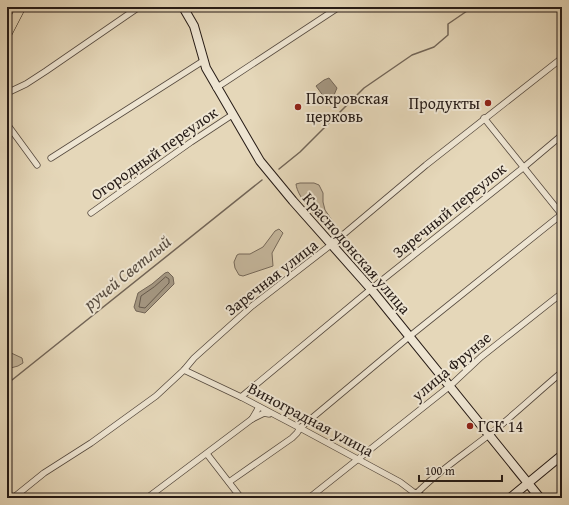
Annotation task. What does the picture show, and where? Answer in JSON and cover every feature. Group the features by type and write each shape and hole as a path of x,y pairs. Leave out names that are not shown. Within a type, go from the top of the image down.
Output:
{"main road":[{"path":"7,34 21,7"}],"street":[{"path":"7,92 26,84 139,7"},
{"name":"Краснодонская улица","path":"183,7 194,26 203,62 216,88 260,160 410,336 540,498"},
{"path":"216,88 339,7"},
{"name":"Заречная улица","path":"13,498 44,473 91,443 156,396 184,370 194,358 252,306 332,244 484,118 562,58"},
{"path":"51,158 203,62"},
{"name":"Огородный переулок","path":"91,213 191,142 232,115"},
{"path":"229,482 292,438 300,428 410,336 562,214 484,118"},
{"path":"7,124 37,165"},
{"name":"Заречный переулок","path":"241,397 371,289 562,135"},
{"name":"улица Фрунзе","path":"309,498 450,386 497,344 562,293"},
{"name":"Виноградная улица","path":"184,370 241,397 358,459 400,482 417,497"},
{"path":"417,497 430,480 461,455 490,435 562,372"},
{"path":"252,419 259,407"},
{"path":"147,498 252,419 264,413 272,414"},
{"path":"207,454 241,498"},
{"path":"510,498 562,455"}],"shaded area":[{"path":"314,183 319,185 323,193 325,210 336,226 338,232 333,234 305,203 297,190 296,184"},
{"path":"279,229 283,233 272,253 273,266 243,276 239,275 235,268 234,262 237,255 250,254 263,247 275,231"},
{"path":"7,349 9,352 22,358 23,363 7,369"}],"water":[{"path":"329,78 337,88 334,95 330,99 324,97 316,86"},
{"path":"168,272 173,277 174,284 145,313 136,311 134,307 138,293"}],"waterway":[{"name":"ручей Светлый","path":"279,169 300,152 364,88 412,55 434,47 448,35 448,24 467,11 482,7"},
{"name":"ручей Светлый","path":"7,384 262,180"}],"place":[{"name":"Продукты","path":"488,103"},
{"name":"Покровская церковь","path":"298,107"},
{"name":"ГСК 14","path":"470,426"}]}
